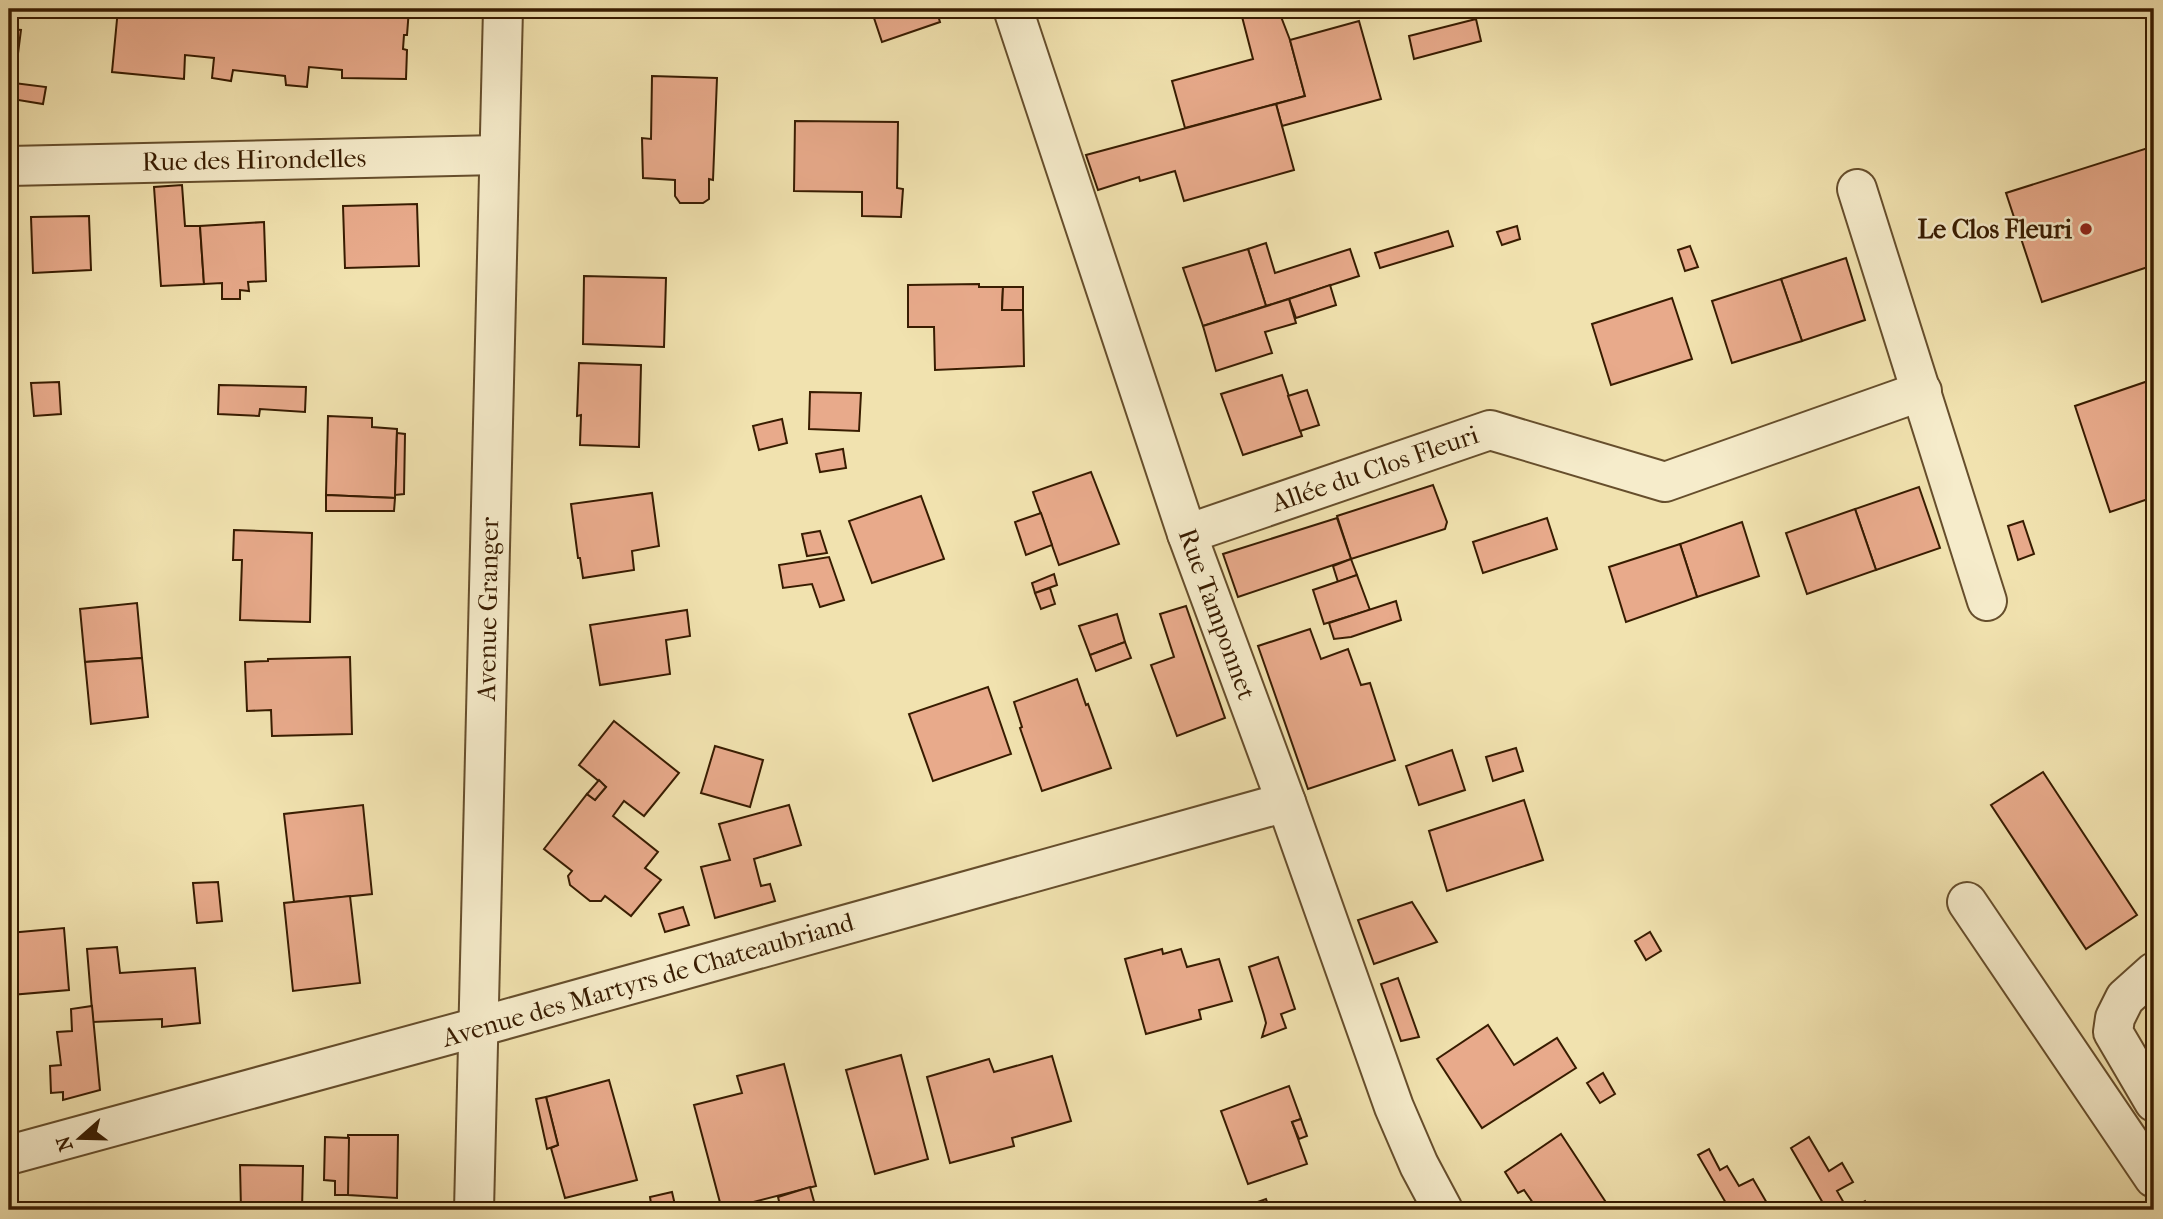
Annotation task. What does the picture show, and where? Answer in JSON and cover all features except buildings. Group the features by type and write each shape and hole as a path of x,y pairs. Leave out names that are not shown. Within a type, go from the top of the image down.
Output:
{"street":[{"name":"Avenue Granger","path":"474,1210 503,9"},
{"name":"Rue Tamponnet","path":"1013,9 1187,534 1394,1107 1419,1165 1443,1210"},
{"name":"Rue des Hirondelles","path":"9,166 498,155"},
{"path":"1857,189 1987,601"},
{"name":"Allée du Clos Fleuri","path":"1187,534 1490,430 1665,482 1922,391"},
{"name":"Avenue des Martyrs de Chateaubriand","path":"9,1155 1286,802"},
{"path":"1966,902 2154,1178"},
{"path":"2154,972 2125,998 2115,1018 2113,1032 2154,1102"}],"place":[{"name":"Le Clos Fleuri","path":"2086,229"}]}
